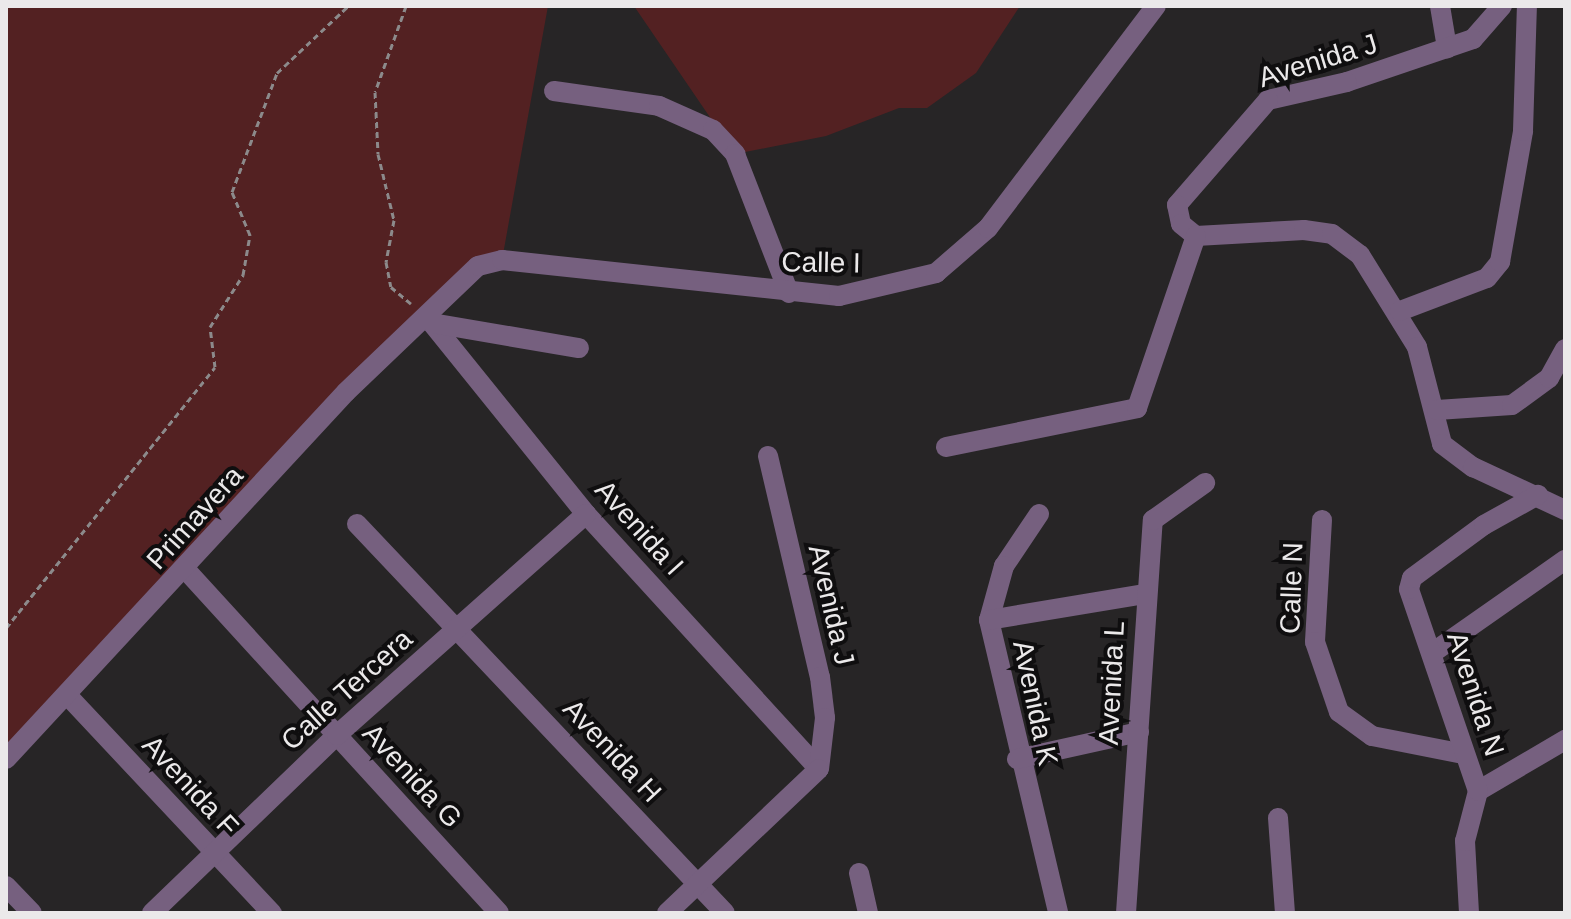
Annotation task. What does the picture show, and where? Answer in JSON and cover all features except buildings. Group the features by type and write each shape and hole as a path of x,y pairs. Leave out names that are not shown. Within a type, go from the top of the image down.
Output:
{"street":[{"name":"Calle I","path":"430,320 454,284 502,260 789,293 867,293 936,273 988,228 1156,6"},
{"path":"1440,6 1447,48"},
{"name":"Avenida J","path":"1196,236 1181,224 1180,198 1268,100 1473,39 1502,6"},
{"path":"1400,311 1487,278 1500,262 1523,131 1527,6"},
{"path":"554,91 659,106 713,130 735,154 789,293"},
{"path":"946,447 1107,420 1137,408 1196,236 1332,234 1360,255 1400,311 1437,410 1442,444 1451,453 1565,510"},
{"path":"430,320 579,348"},
{"name":"Avenida I","path":"430,320 586,514 819,769"},
{"name":"Primavera","path":"6,759 186,570 346,392 430,320"},
{"path":"1437,410 1512,405 1549,378 1565,349"},
{"name":"Avenida J","path":"768,456 820,677 825,718 819,769"},
{"name":"Avenida L","path":"1126,913 1139,732 1144,594 1153,520 1205,483"},
{"name":"Avenida N","path":"1469,913 1465,841 1478,791 1436,681 1435,651 1409,589 1412,578 1484,525 1538,495"},
{"name":"Calle Tercera","path":"152,913 337,735 586,514"},
{"name":"Avenida K","path":"1039,514 1004,566 989,620 1017,759 1058,913"},
{"name":"Calle N","path":"1322,520 1315,642 1339,712 1372,736 1464,754"},
{"name":"Avenida H","path":"357,524 459,627 725,913"},
{"path":"1435,651 1565,560"},
{"name":"Avenida G","path":"186,570 499,913"},
{"path":"989,620 1144,594"},
{"name":"Avenida F","path":"68,696 272,913"},
{"path":"1017,759 1139,732"},
{"path":"1478,791 1565,740"},
{"path":"667,913 819,769"},
{"path":"1278,818 1285,913"},
{"path":"859,873 868,913"},
{"path":"6,886 32,913"}],"path":[{"path":"6,628 215,367 210,327 243,275 250,235 232,192 277,73 348,6"},
{"path":"406,6 375,92 378,154 394,220 386,262 391,287 430,320"}],"shaded area":[{"path":"6,6 548,6 502,260 478,266 6,759"},
{"path":"634,6 1020,6 976,73 927,108 899,108 826,136 735,154"}]}
